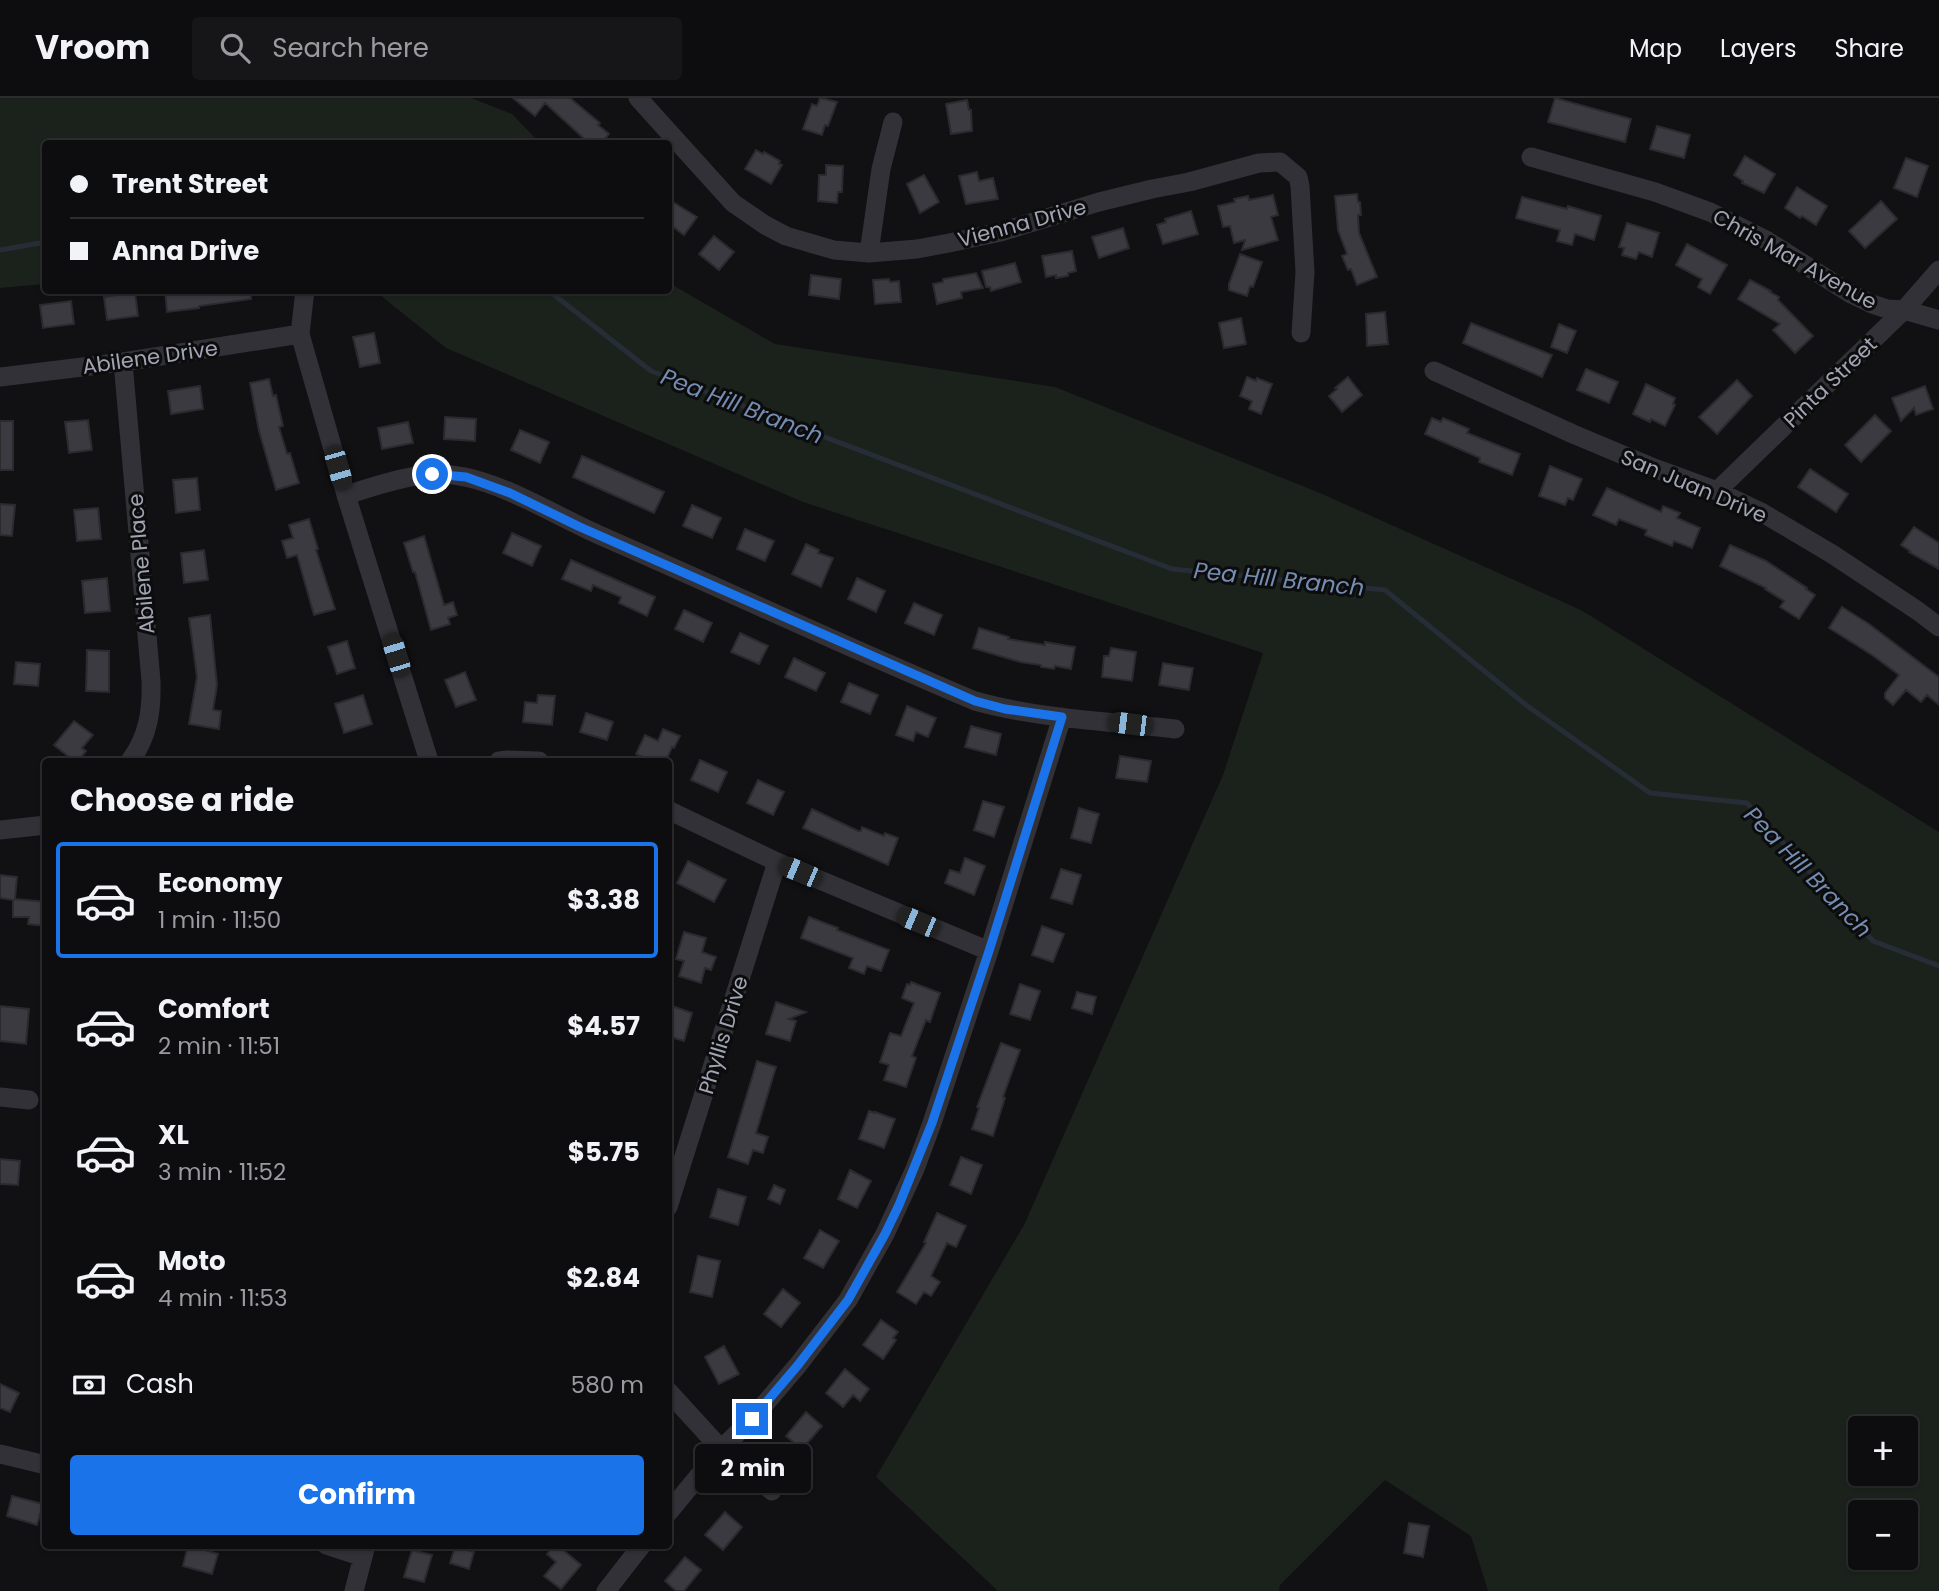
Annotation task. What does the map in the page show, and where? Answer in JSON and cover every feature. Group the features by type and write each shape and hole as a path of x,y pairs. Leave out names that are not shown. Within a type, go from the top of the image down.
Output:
{"street":[{"name":"Vienna Drive","path":"638,98 733,203 786,236 834,250 869,253 917,249 1001,232 1125,195 1259,163 1280,162 1298,177 1301,193 1305,272 1301,333"},
{"path":"869,253 881,169 893,122"},
{"name":"Chris Mar Avenue","path":"1531,157 1655,192 1710,212 1766,240 1861,299 1887,309 1904,310 1939,320"},
{"name":"Pinta Street","path":"1717,491 1904,310 1939,270"},
{"path":"305,294 300,334 346,495 428,758"},
{"name":"Abilene Drive","path":"0,377 123,362 300,334"},
{"name":"Abilene Place","path":"123,362 152,706 142,742 132,758"},
{"name":"San Juan Drive","path":"1434,371 1573,434 1717,491 1761,512 1832,554 1939,627"},
{"path":"346,495 410,476 432,474 466,477 510,493 580,527 975,701 1005,709 1062,717 1175,729"},
{"path":"672,1508 721,1449 752,1419 798,1365 848,1300 885,1234 915,1169 932,1123 1062,717"},
{"path":"672,812 777,862 989,951"},
{"path":"0,830 42,825"},
{"name":"Phyllis Drive","path":"672,1194 777,862"},
{"path":"0,1097 30,1100"},
{"path":"672,1395 721,1449 772,1491"},
{"path":"0,1454 42,1464"},
{"path":"606,1591 639,1549"},
{"path":"354,1591 365,1551"}],"shaded area":[{"path":"0,98 471,98 512,114 537,140 42,140 42,284 0,288"},
{"path":"672,285 775,344 1055,387 1320,493 1581,610 1939,832 1939,1591 1488,1591 1471,1536 1385,1480 1280,1585 1279,1591 998,1591 876,1477 1024,1225 1223,775 1263,653 803,502 446,348 379,294 672,294"}],"building":[{"path":"513,98 570,98 609,134 604,140 586,140 545,103 535,116"},
{"path":"820,98 837,102 822,135 803,129 812,104 817,106"},
{"path":"1555,98 1631,119 1625,142 1548,122"},
{"path":"967,100 971,110 972,131 951,134 946,104"},
{"path":"1657,126 1690,135 1684,158 1650,149"},
{"path":"756,150 780,161 779,164 782,165 771,184 745,169"},
{"path":"1745,156 1775,174 1764,193 1742,183 1743,181 1734,175"},
{"path":"1906,158 1928,166 1917,197 1894,188"},
{"path":"826,165 843,166 842,192 838,192 837,203 818,201 819,175 826,175"},
{"path":"977,172 979,181 993,178 998,199 966,204 959,176"},
{"path":"924,175 939,202 920,213 907,184"},
{"path":"1797,187 1827,206 1816,225 1785,208"},
{"path":"1357,194 1361,215 1358,215 1359,233 1377,277 1357,285 1342,256 1347,254 1338,230 1335,196"},
{"path":"1273,195 1278,215 1271,217 1278,240 1242,250 1245,240 1234,243 1230,226 1223,227 1218,206 1248,196 1249,200"},
{"path":"1522,197 1601,216 1594,240 1575,234 1572,245 1557,241 1560,230 1516,218"},
{"path":"672,201 697,217 684,235 672,226"},
{"path":"1881,201 1897,219 1865,248 1849,231"},
{"path":"1191,211 1198,234 1163,244 1157,225 1166,222 1165,219"},
{"path":"1627,223 1659,233 1652,257 1639,252 1636,259 1622,255 1624,248 1619,247"},
{"path":"1123,228 1129,248 1099,258 1092,237"},
{"path":"714,236 734,252 719,270 699,254"},
{"path":"1687,244 1727,265 1710,294 1698,287 1702,279 1676,265"},
{"path":"1072,251 1076,271 1068,273 1068,276 1046,277 1042,256"},
{"path":"1240,254 1262,262 1247,296 1229,290"},
{"path":"1015,263 1021,282 991,291 990,287 986,287 982,271"},
{"path":"976,273 983,288 961,292 962,298 937,304 933,284 943,282 943,279"},
{"path":"811,275 841,279 839,299 809,295"},
{"path":"889,279 890,282 899,281 901,302 875,304 873,280"},
{"path":"1750,280 1779,297 1778,300 1813,336 1795,353 1773,330 1780,324 1738,299"},
{"path":"135,294 138,316 107,320 104,297"},
{"path":"165,294 251,294 251,299 167,312"},
{"path":"71,301 74,324 43,328 40,305"},
{"path":"1385,312 1388,344 1367,346 1366,314"},
{"path":"1241,318 1246,344 1224,348 1219,323"},
{"path":"1471,323 1552,355 1542,377 1463,343"},
{"path":"1559,324 1576,331 1567,353 1551,347"},
{"path":"374,333 380,363 360,367 353,337"},
{"path":"1586,369 1618,382 1609,403 1577,390"},
{"path":"1247,377 1272,384 1261,414 1249,409 1252,401 1240,396"},
{"path":"1348,377 1362,395 1342,412 1329,396"},
{"path":"269,379 273,396 276,395 283,426 279,427 299,483 276,490 259,431 250,383"},
{"path":"1737,380 1752,396 1717,434 1699,417"},
{"path":"1646,384 1675,398 1675,405 1665,426 1633,414"},
{"path":"200,386 203,409 171,414 168,391"},
{"path":"1925,386 1933,409 1916,415 1914,408 1901,421 1892,398"},
{"path":"1875,415 1891,431 1861,462 1845,445"},
{"path":"445,417 476,419 475,441 444,439"},
{"path":"1432,418 1441,422 1443,418 1469,429 1467,433 1520,454 1512,475 1479,462 1480,458 1425,434"},
{"path":"88,420 92,450 69,453 65,422"},
{"path":"0,421 13,421 13,470 0,470"},
{"path":"408,422 413,443 382,449 378,428"},
{"path":"520,430 549,442 540,463 511,450"},
{"path":"582,456 664,492 654,513 573,477"},
{"path":"1550,466 1582,479 1573,500 1568,498 1565,505 1539,496"},
{"path":"1810,469 1848,494 1836,512 1798,487"},
{"path":"197,478 200,510 176,513 173,480"},
{"path":"1607,488 1661,512 1663,506 1680,513 1677,518 1700,528 1692,548 1674,541 1672,546 1645,535 1647,530 1619,519 1616,525 1593,515"},
{"path":"0,504 15,505 12,536 0,535"},
{"path":"692,505 721,518 712,538 683,526"},
{"path":"98,508 101,539 77,541 74,510"},
{"path":"309,519 335,609 314,615 297,555 287,558 282,541 293,538 289,525"},
{"path":"1914,527 1939,543 1939,569 1901,545"},
{"path":"745,529 774,541 765,561 737,549"},
{"path":"512,533 541,546 532,566 503,553"},
{"path":"424,536 444,605 453,602 457,615 448,618 450,624 431,630 404,543"},
{"path":"806,544 819,550 818,553 833,558 821,587 792,574"},
{"path":"1730,545 1766,561 1815,595 1799,619 1780,607 1784,601 1766,588 1720,566"},
{"path":"204,550 208,580 184,583 181,553"},
{"path":"571,560 655,597 647,616 619,603 621,597 593,585 591,591 562,579"},
{"path":"107,578 110,611 85,613 82,581"},
{"path":"857,578 885,591 876,612 848,599"},
{"path":"914,603 942,615 934,635 905,623"},
{"path":"1842,607 1939,677 1939,705 1927,695 1921,702 1906,690 1893,705 1885,698 1885,693 1899,675 1829,628"},
{"path":"684,610 712,623 703,642 675,629"},
{"path":"210,615 217,685 213,710 221,711 219,729 189,724 197,677 189,618"},
{"path":"979,628 1009,637 1008,639 1075,647 1071,669 1041,667 973,648"},
{"path":"740,633 768,646 759,664 731,652"},
{"path":"347,641 355,668 337,674 328,647"},
{"path":"1111,648 1136,652 1132,681 1102,677 1104,656 1109,656"},
{"path":"87,650 109,651 109,692 86,691"},
{"path":"794,658 825,673 816,691 785,677"},
{"path":"16,662 40,664 38,686 14,684"},
{"path":"1163,663 1193,668 1189,690 1159,685"},
{"path":"465,672 476,700 456,707 445,680"},
{"path":"849,683 878,695 870,714 841,702"},
{"path":"363,695 372,724 344,733 335,704"},
{"path":"538,695 555,696 552,725 523,722 525,702 537,703"},
{"path":"907,706 936,718 928,737 916,732 913,741 896,735"},
{"path":"586,713 613,722 607,740 580,732"},
{"path":"74,721 93,735 82,748 86,751 80,758 70,758 54,745"},
{"path":"971,726 1001,734 996,755 965,747"},
{"path":"663,729 680,736 667,758 645,758 636,754 645,735 658,741"},
{"path":"1120,756 1151,761 1147,782 1116,778"},
{"path":"700,760 727,772 718,792 691,780"},
{"path":"758,780 784,792 773,815 747,803"},
{"path":"983,801 1004,807 994,837 974,830"},
{"path":"1079,808 1099,814 1091,843 1071,838"},
{"path":"812,809 858,831 861,831 862,827 884,836 885,833 898,838 888,865 803,828"},
{"path":"965,858 985,866 974,895 945,883 950,870 960,873"},
{"path":"688,861 726,880 714,902 677,883"},
{"path":"1061,869 1081,875 1072,904 1051,898"},
{"path":"0,875 17,877 15,899 42,902 42,926 28,924 29,917 13,917 13,900 0,898"},
{"path":"809,917 889,950 881,971 867,966 864,974 849,968 853,958 801,938"},
{"path":"1042,926 1064,934 1053,962 1032,955"},
{"path":"684,932 706,938 702,952 716,957 711,970 705,968 701,983 679,976 684,961 676,959"},
{"path":"911,982 940,993 930,1022 926,1020 912,1056 916,1058 906,1087 884,1080 889,1065 880,1062 890,1033 901,1036 914,1003 902,998 907,984 910,985"},
{"path":"1020,984 1040,991 1030,1020 1010,1014"},
{"path":"1077,992 1096,997 1092,1014 1072,1008"},
{"path":"776,1002 806,1012 789,1019 796,1021 790,1041 766,1034"},
{"path":"0,1006 29,1009 26,1044 0,1041"},
{"path":"672,1006 692,1013 684,1041 672,1037"},
{"path":"1001,1043 1020,1050 1003,1097 1005,1098 993,1136 972,1129 979,1108 977,1107"},
{"path":"757,1061 776,1067 756,1133 768,1137 763,1153 753,1150 748,1164 728,1157"},
{"path":"869,1111 895,1119 884,1148 859,1139"},
{"path":"961,1157 982,1165 971,1194 950,1185"},
{"path":"0,1159 20,1161 18,1185 0,1184"},
{"path":"850,1170 871,1181 857,1208 838,1199"},
{"path":"774,1185 785,1190 780,1204 768,1199"},
{"path":"718,1189 746,1197 738,1225 710,1217"},
{"path":"937,1213 966,1226 956,1247 947,1243 931,1276 940,1282 931,1296 924,1292 916,1304 897,1292 926,1243 924,1242"},
{"path":"820,1230 839,1241 823,1268 804,1258"},
{"path":"698,1256 720,1261 712,1297 690,1292"},
{"path":"783,1289 800,1303 781,1327 764,1314"},
{"path":"881,1320 898,1332 893,1338 896,1340 883,1359 863,1345"},
{"path":"724,1346 739,1374 719,1384 705,1357"},
{"path":"845,1369 869,1389 860,1401 853,1395 843,1407 826,1393"},
{"path":"0,1384 19,1393 10,1412 0,1408"},
{"path":"806,1412 822,1426 802,1449 786,1436"},
{"path":"12,1496 42,1504 37,1525 7,1516"},
{"path":"725,1512 742,1527 723,1550 705,1535"},
{"path":"1409,1523 1429,1526 1423,1557 1404,1553"},
{"path":"187,1549 201,1549 218,1554 212,1574 183,1566"},
{"path":"454,1549 474,1552 469,1569 450,1563"},
{"path":"551,1549 562,1549 581,1565 561,1589 544,1576 556,1562 547,1554"},
{"path":"412,1550 432,1555 424,1582 404,1577"},
{"path":"685,1557 701,1570 684,1591 676,1591 665,1581"}],"waterway":[{"name":"Pea Hill Branch","path":"0,250 42,243"},
{"name":"Pea Hill Branch","path":"553,294 651,371 1172,569 1385,590 1526,705 1650,793 1747,803 1873,941 1939,966"}],"route":[{"path":"432,474 466,477 510,493 580,527 975,701 1005,709 1062,717 989,951 915,1169 885,1234 848,1300 752,1419"}]}
